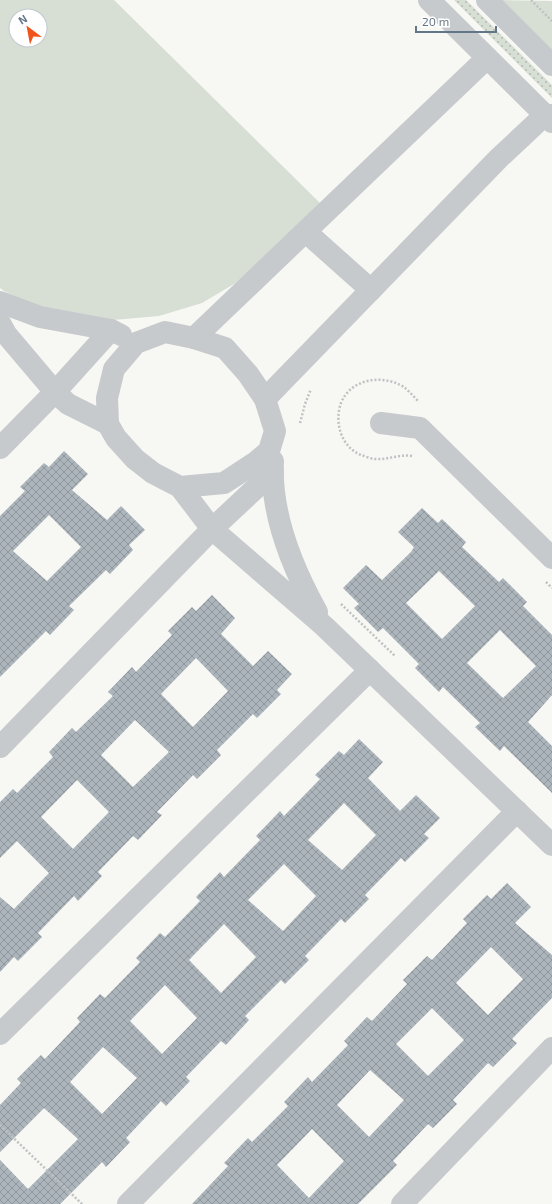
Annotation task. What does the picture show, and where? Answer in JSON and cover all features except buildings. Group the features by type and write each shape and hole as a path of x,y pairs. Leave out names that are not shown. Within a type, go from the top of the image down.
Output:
{"street":[{"path":"266,399 499,158 550,118 429,0"},
{"path":"487,0 552,65"},
{"path":"194,338 487,58"},
{"path":"306,232 371,290"},
{"path":"0,302 40,317 111,330 136,343"},
{"path":"0,323 6,334 55,392 68,404 108,424"},
{"path":"0,448 55,392 111,330"},
{"path":"324,626 301,583 284,540 275,500 273,472 275,431 266,399 248,374 225,348 194,338 165,332 136,343 114,369 108,398 108,424 116,438 135,459 153,473 180,487 212,529 324,626 552,845"},
{"path":"381,423 420,428 552,558"},
{"path":"180,487 224,484 269,451 275,431"},
{"path":"0,747 212,529 273,472"},
{"path":"0,1034 370,670"},
{"path":"128,1204 517,812"},
{"path":"402,1204 552,1048"}],"path":[{"path":"531,0 552,21"},
{"path":"299,424 313,384"},
{"path":"337,600 399,661"},
{"path":"0,1125 82,1204"}],"shaded area":[{"path":"0,0 114,0 320,203 273,251 234,284 202,303 159,316 113,320 36,307 0,288"},
{"path":"454,0 466,0 552,85 552,98"},
{"path":"501,0 552,1 552,51"}]}
